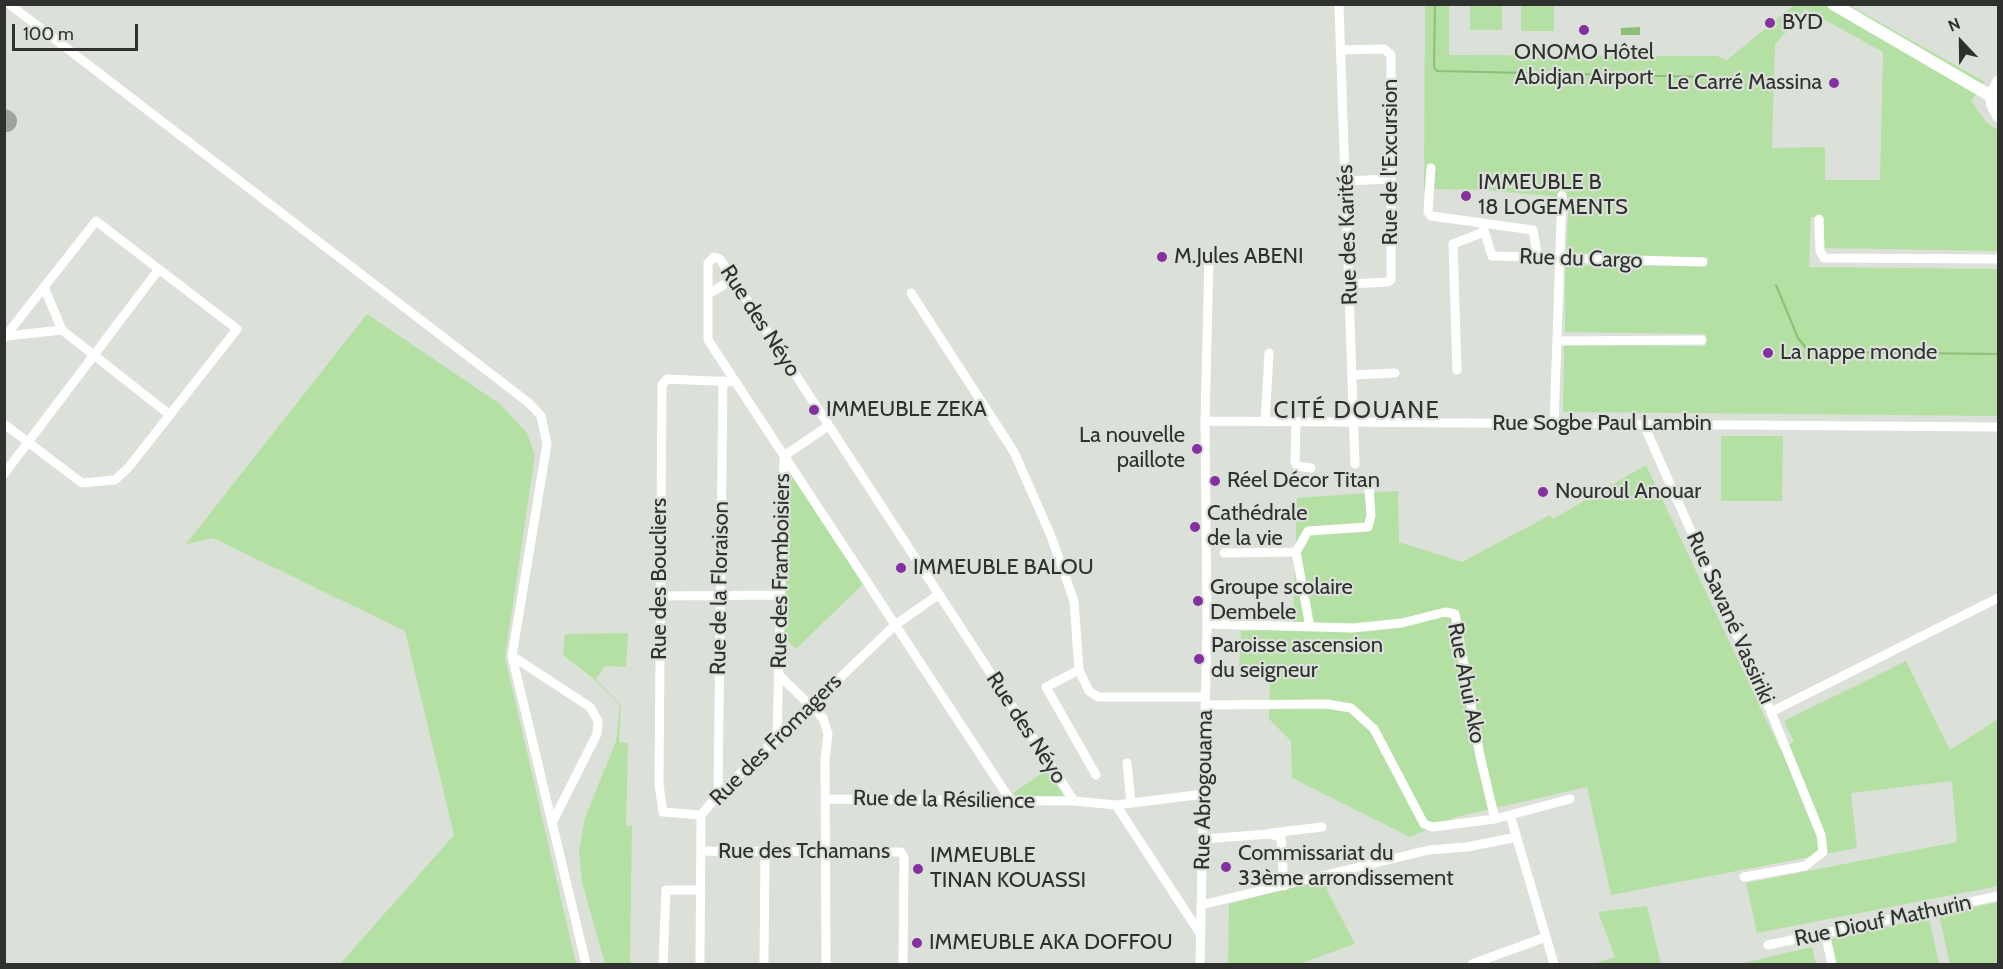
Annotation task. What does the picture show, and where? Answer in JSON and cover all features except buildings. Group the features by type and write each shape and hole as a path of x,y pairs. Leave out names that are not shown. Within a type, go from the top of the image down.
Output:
{"main road":[{"path":"1833,4 1991,96"},
{"path":"1998,82 1991,96 1998,116"}],"street":[{"path":"4,11 9,4 529,403 541,416 547,444 512,656 586,964"},
{"name":"Rue des Karités","path":"1339,6 1346,268 1350,284 1355,464"},
{"name":"Rue de l'Excursion","path":"1341,50 1384,49 1391,55 1391,280 1350,284"},
{"path":"1431,168 1428,212 1431,216 1483,228 1533,230 1538,259"},
{"path":"1345,181 1390,179"},
{"path":"1554,424 1562,195"},
{"path":"1819,219 1820,251 1824,258 1998,259"},
{"path":"4,424 82,483 115,480 129,467 237,329 96,221 5,337"},
{"path":"1457,370 1453,244 1483,228"},
{"name":"Rue du Cargo","path":"1483,228 1492,256 1560,260 1703,262"},
{"name":"Rue Abrogouama","path":"1200,964 1207,624 1205,421 1209,256"},
{"name":"Rue des Néyo","path":"1011,801 708,340 708,263 714,257 720,259 1074,801"},
{"path":"4,474 159,269"},
{"path":"708,294 732,280"},
{"path":"44,287 62,330 170,415"},
{"path":"911,293 1014,452 1051,536 1074,600 1079,670 1089,691 1098,697 1327,704 1351,708 1374,729 1424,825 1433,827 1495,819 1570,799"},
{"path":"5,337 62,330"},
{"path":"1558,341 1702,340"},
{"path":"1265,422 1269,353"},
{"path":"1353,375 1395,373"},
{"name":"Rue des Boucliers","path":"701,815 666,814 661,808 662,386 667,379 736,382"},
{"name":"Rue de la Floraison","path":"718,795 723,381"},
{"name":"Rue Sogbe Paul Lambin","path":"1205,421 1998,428"},
{"path":"1296,422 1295,462 1297,466 1311,468"},
{"name":"Rue Savané Vassiriki","path":"1644,425 1771,712 1998,598"},
{"name":"Rue des Framboisiers","path":"777,740 784,456 828,426"},
{"path":"1310,627 1296,552 1308,531 1368,527 1371,516 1369,489"},
{"path":"1224,553 1296,552"},
{"name":"Rue des Fromagers","path":"700,964 701,815 718,795 895,625 938,595"},
{"path":"660,596 780,596"},
{"name":"Rue Ahui Ako","path":"1207,624 1353,628 1402,623 1445,612 1455,614 1480,756 1495,819"},
{"path":"512,656 590,707 598,721 597,734 553,821"},
{"path":"1079,670 1046,687 1096,775"},
{"path":"778,674 823,718 828,734 825,759 826,964"},
{"path":"1744,877 1805,866 1823,852 1821,835 1771,712"},
{"path":"1127,763 1131,803"},
{"name":"Rue de la Résilience","path":"826,799 1074,801 1116,805 1204,794"},
{"path":"1116,805 1201,935"},
{"path":"1510,815 1554,964"},
{"path":"1203,839 1322,827"},
{"path":"1269,834 1281,837 1284,886"},
{"path":"1202,905 1429,850 1467,847 1517,837"},
{"name":"Rue des Tchamans","path":"702,851 901,852 904,857 903,964"},
{"path":"764,964 765,851"},
{"path":"663,964 666,890 701,890"},
{"name":"Rue Diouf Mathurin","path":"1768,945 1998,896"},
{"path":"1825,933 1832,964"},
{"path":"1472,964 1546,937"}],"shaded area":[{"path":"1425,5 1449,5 1449,55 1717,56 1727,60 1794,5 1849,5 1985,82 1971,101 1987,123 1998,130 1998,251 1824,248 1824,217 1811,217 1809,267 1998,269 1998,416 1563,412 1564,345 1706,346 1706,334 1565,332 1565,265 1707,266 1708,257 1566,256 1569,198 1485,190 1424,189","holes":["1805,9 1883,52 1880,180 1825,180 1825,147 1772,148 1775,45"]},
{"path":"1470,5 1502,5 1502,30 1470,30"},
{"path":"1521,5 1554,5 1554,31 1521,31"},
{"path":"1640,27 1640,35 1621,35 1621,28"},
{"path":"367,314 500,404 527,433 535,455 505,657 576,964 340,964 454,835 405,631 213,538 186,544"},
{"path":"1721,436 1783,436 1782,501 1721,501"},
{"path":"786,464 863,584 796,649 784,637"},
{"path":"1646,465 1780,749 1794,742 1784,721 1906,661 1950,750 1998,719 1998,886 1757,933 1746,883 1957,842 1952,781 1851,793 1857,848 1611,895 1587,787 1456,817 1410,837 1292,778 1291,741 1269,719 1270,676 1239,672 1241,631 1293,628 1297,498 1398,491 1399,542 1462,562 1550,515 1553,519"},
{"path":"628,633 626,667 605,666 596,679 621,705 619,742 628,743 626,827 632,825 630,964 605,964 582,882 579,851 585,818 616,741 620,705 595,680 563,655 565,634"},
{"path":"1047,770 1064,796 1016,797 1013,793"},
{"path":"1322,880 1355,944 1299,964 1228,964 1229,904"},
{"path":"1998,902 1998,964 1950,964 1939,915"},
{"path":"1647,906 1661,964 1593,964 1615,957 1598,912"},
{"path":"1929,918 1939,964 1836,964 1830,939"},
{"path":"1812,947 1816,964 1739,964"}],"waterway":[{"path":"1435,4 1434,67 1437,71 1706,77"},
{"path":"1776,285 1798,338 1807,349 1819,352 1998,354"}],"place":[{"name":"BYD","path":"1770,23"},
{"name":"ONOMO Hôtel Abidjan Airport","path":"1584,30"},
{"name":"Le Carré Massina","path":"1834,83"},
{"name":"IMMEUBLE B 18 LOGEMENTS","path":"1466,196"},
{"name":"M.Jules ABENI","path":"1162,257"},
{"name":"La nappe monde","path":"1768,353"},
{"name":"IMMEUBLE ZEKA","path":"814,410"},
{"name":"La nouvelle paillote","path":"1197,449"},
{"name":"Réel Décor Titan","path":"1215,481"},
{"name":"Nouroul Anouar","path":"1543,492"},
{"name":"Cathédrale de la vie","path":"1195,527"},
{"name":"IMMEUBLE BALOU","path":"901,568"},
{"name":"Groupe scolaire Dembele","path":"1198,601"},
{"name":"Paroisse ascension du seigneur","path":"1199,659"},
{"name":"Commissariat du 33ème arrondissement","path":"1226,867"},
{"name":"IMMEUBLE TINAN KOUASSI","path":"918,869"},
{"name":"IMMEUBLE AKA DOFFOU","path":"917,943"}],"district":[{"name":"CITÉ DOUANE","path":"1357,411"}]}
